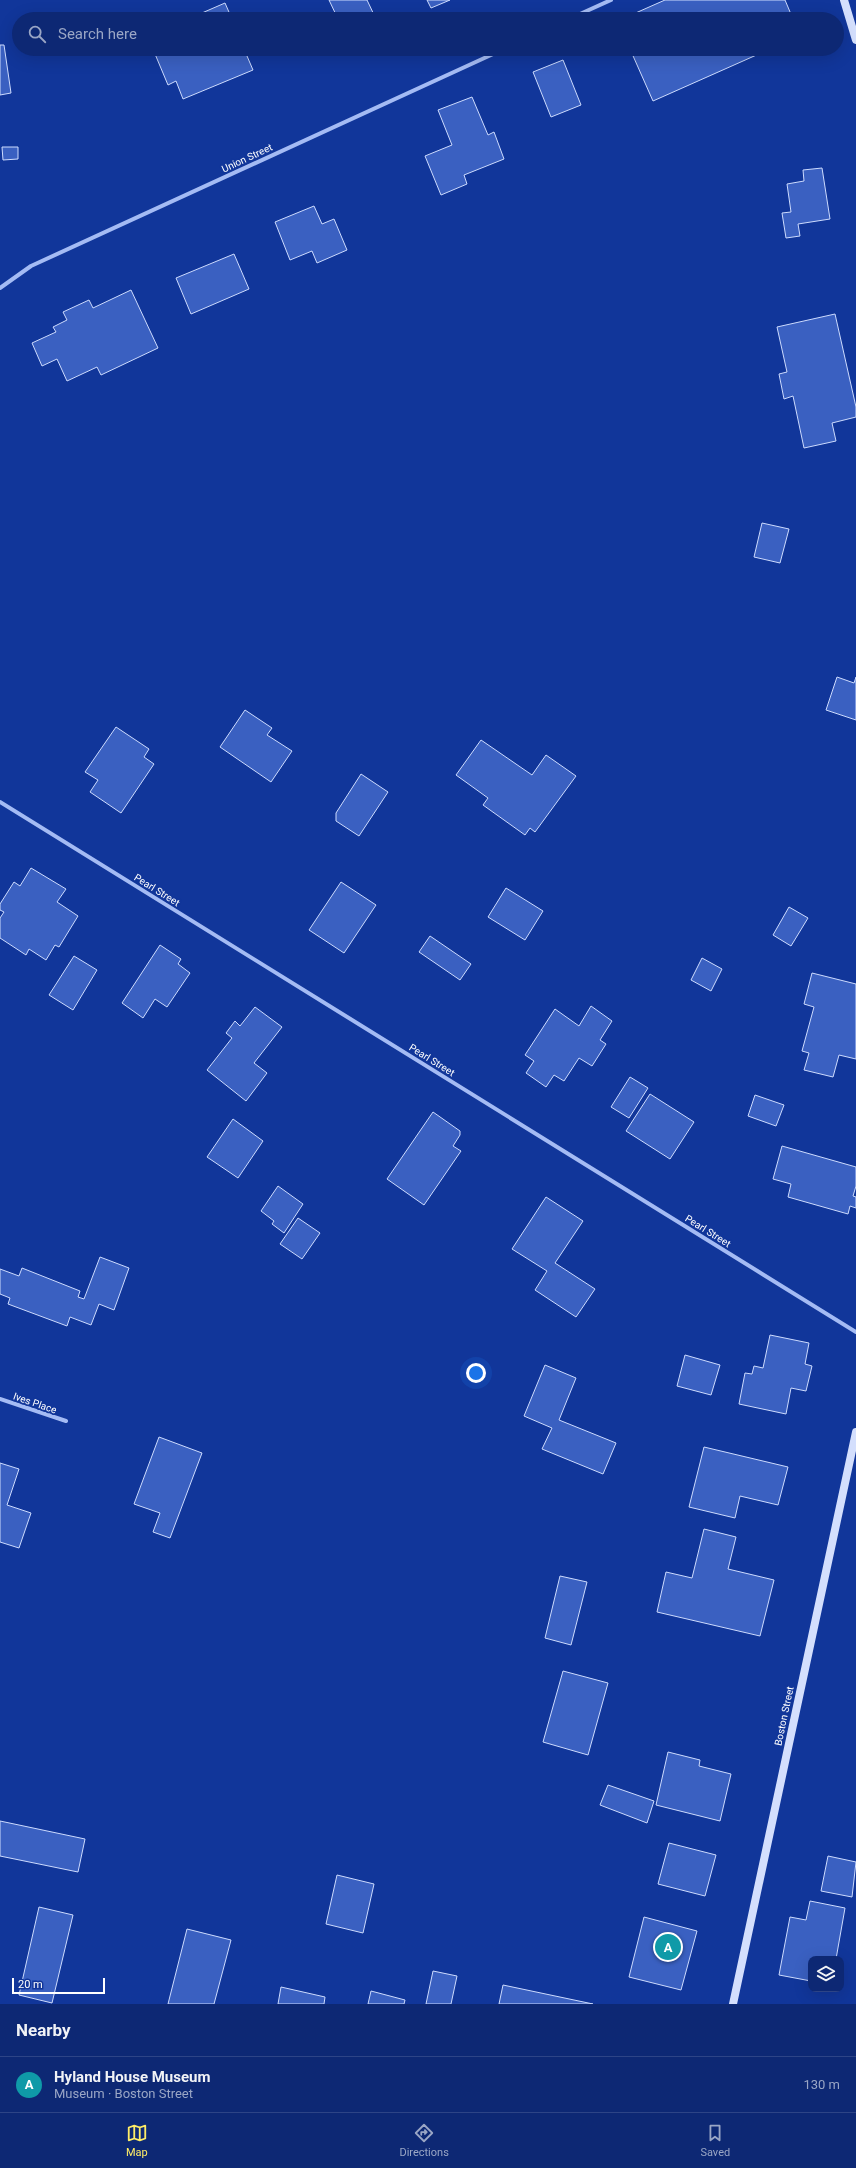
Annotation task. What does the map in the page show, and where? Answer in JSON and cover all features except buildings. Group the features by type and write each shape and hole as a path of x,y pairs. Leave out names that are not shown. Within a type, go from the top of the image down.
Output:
{"main road":[{"path":"844,0 856,40"},
{"name":"Boston Street","path":"733,2004 856,1432"}],"street":[{"path":"584,12 611,0"},
{"name":"Union Street","path":"0,288 31,266 489,56"},
{"name":"Pearl Street","path":"0,802 856,1332"},
{"name":"Ives Place","path":"0,1399 66,1421"}],"place":[{"name":"Hyland House Museum","path":"668,1947"}]}
